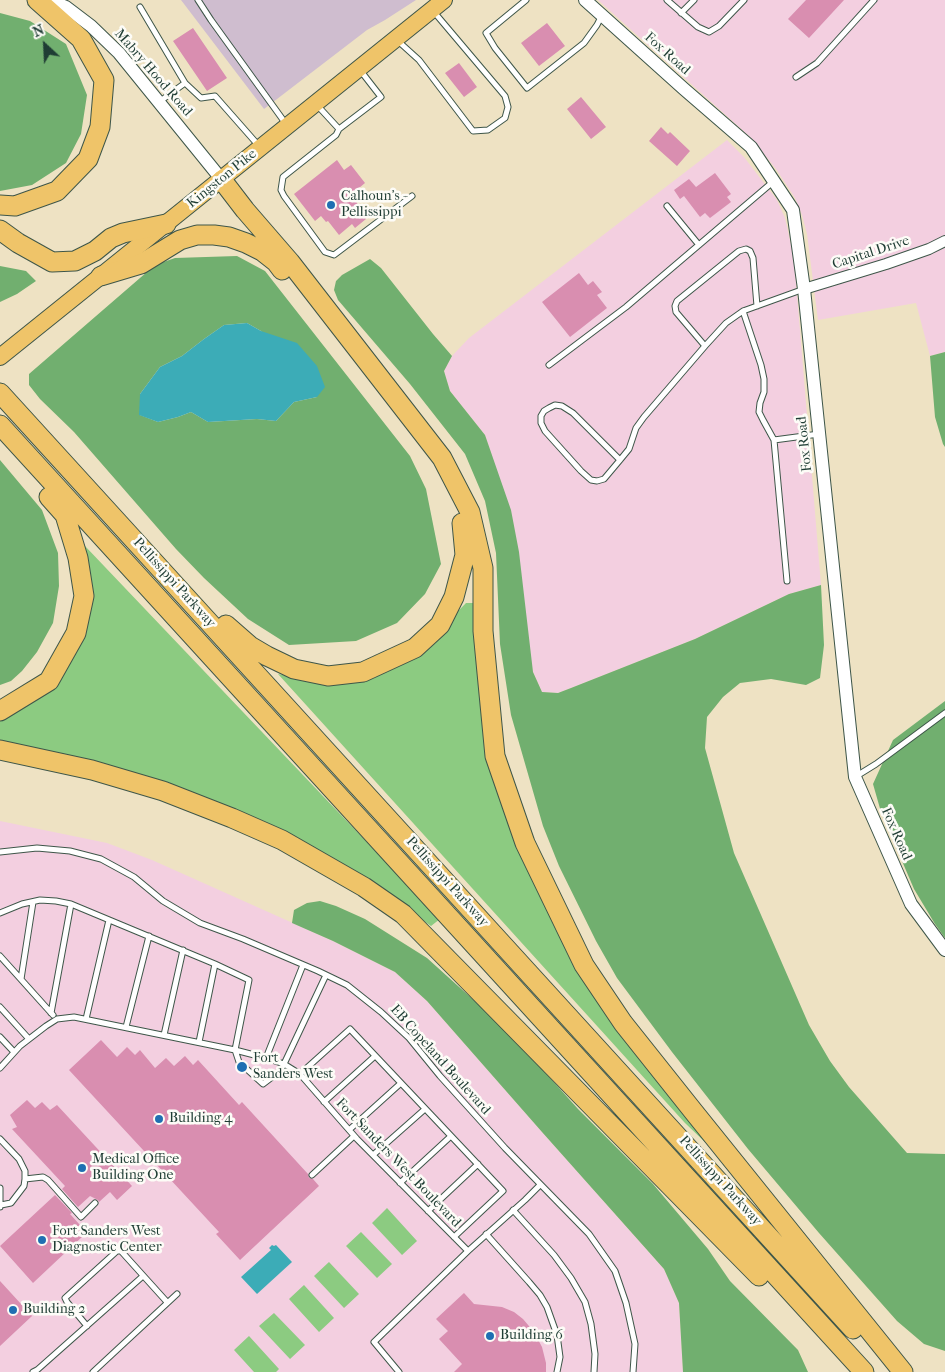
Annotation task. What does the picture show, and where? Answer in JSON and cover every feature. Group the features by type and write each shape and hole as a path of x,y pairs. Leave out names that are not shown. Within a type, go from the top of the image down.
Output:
{"highway":[{"path":"0,205 15,206 57,191 88,160 100,126 104,80 81,39 37,0"},
{"path":"222,180 290,262 442,458 470,512 483,568 483,631 495,756 526,843 584,965 629,1030 903,1372"},
{"path":"0,230 18,243 52,262 75,261 95,251 111,238 123,233 166,224"},
{"path":"0,384 224,624 250,646 267,656 294,669 328,676 363,672 415,648 440,625 454,597 465,555 463,527 450,487 428,452 276,262 262,251 229,237 197,235 180,240 141,264 101,276"},
{"name":"Pellissippi Parkway","path":"0,384 25,420 893,1372"},
{"path":"0,711 49,681 76,633 84,596 78,558 65,515 13,454 4,430"},
{"name":"Pellissippi Parkway","path":"4,430 864,1372"},
{"path":"0,750 92,770 163,792 232,818 282,840 364,887 404,914 853,1372"}],"main road":[{"name":"Kingston Pike","path":"0,356 438,5"}],"street":[{"name":"Mabry Hood Road","path":"49,0 66,7 91,26 119,54 222,180"},
{"name":"Fox Road","path":"585,0 751,147 794,210 855,777 911,904 945,950"},
{"name":"Capital Drive","path":"804,289 929,249 945,241"}],"lane":[{"path":"198,0 210,20 288,126"},
{"path":"526,0 486,33 495,48 527,88 584,43 597,25 601,15"},
{"path":"667,0 698,27 709,32 719,26 744,0"},
{"path":"681,13 694,0"},
{"path":"796,77 817,63 874,0"},
{"path":"396,39 419,60 473,131 488,130 505,118 508,107 505,96 438,5"},
{"path":"140,7 185,83 201,98 215,96 261,148"},
{"path":"359,69 381,97 283,177 281,190 325,252 334,256 412,196"},
{"path":"159,102 185,83"},
{"path":"316,104 339,130"},
{"path":"549,365 626,307 774,181"},
{"path":"667,206 699,245"},
{"path":"705,346 676,312 675,306 677,301 734,255 746,249 750,251 753,258 757,306"},
{"path":"620,460 573,413 562,406 555,405 544,411 541,416 541,423 545,431 591,480 604,479 630,449 636,428 644,417 726,323 743,311 804,289"},
{"path":"743,311 764,379 764,392 759,412 774,440 787,581"},
{"path":"774,440 819,434"},
{"path":"855,777 876,764 945,712"},
{"name":"EB Copeland Boulevard","path":"0,852 37,848 70,851 101,859 134,877 163,901 200,923 243,939 347,985 381,1012 409,1038 440,1076 505,1148 589,1234 615,1271 626,1303 635,1344 633,1372"},
{"path":"0,913 22,904 40,900 71,904 183,950 248,980 235,1050 240,1062 263,1084 280,1071 326,975"},
{"path":"21,979 34,902"},
{"path":"52,1013 71,904"},
{"path":"86,1019 109,920"},
{"path":"126,1027 149,936"},
{"path":"164,1034 183,950"},
{"path":"0,956 57,1019"},
{"path":"199,1042 215,964"},
{"path":"266,1058 303,965"},
{"path":"0,1007 29,1039"},
{"path":"0,1068 29,1039 57,1019 74,1017 235,1050"},
{"path":"300,1074 350,1029 376,1056 503,1191 454,1236"},
{"path":"0,1037 14,1052"},
{"name":"Fort Sanders West Boulevard","path":"235,1050 284,1064 300,1074 348,1130 468,1251"},
{"path":"324,1102 376,1056"},
{"path":"348,1130 401,1083"},
{"path":"373,1155 425,1109"},
{"path":"312,1175 354,1136"},
{"path":"400,1183 451,1136"},
{"path":"0,1140 3,1146 19,1159 25,1171 24,1186 11,1202 1,1206 0,1188"},
{"path":"428,1211 478,1164"},
{"path":"25,1179 43,1177 48,1180 80,1217 96,1203"},
{"path":"399,1372 374,1342 540,1184"},
{"path":"513,1210 554,1255 571,1278 585,1302 591,1324 595,1354 594,1372"},
{"path":"486,1234 540,1295 547,1307 557,1335 560,1357 557,1372"},
{"path":"88,1326 65,1298 115,1251 120,1251 167,1302"},
{"path":"36,1371 143,1276"},
{"path":"93,1372 177,1294"}],"shaded area":[{"path":"181,0 416,0 367,30 264,109"},
{"path":"598,0 945,0 945,352 930,356 916,303 818,320 807,234 802,215 795,198 776,169 750,137"},
{"path":"727,140 744,157 777,200 785,218 794,258 821,585 789,594 695,639 558,693 542,692 533,672 491,453 485,435 450,391 444,371 452,356 469,338"},
{"name":"Fort Sanders West","path":"0,821 107,843 152,860 333,941 395,972 427,1001 664,1269 679,1303 683,1372 0,1372"}],"green space":[{"path":"0,13 30,21 66,44 87,95 81,134 66,163 32,185 0,191"},
{"path":"237,256 265,271 410,456 426,489 441,564 425,594 397,623 356,641 289,645 248,619 176,549 74,432 40,399 29,385 29,374 155,265 175,258","holes":["247,323 261,331 317,397 294,402 276,421 257,419 208,422 191,412 158,422 140,415 140,394 160,367 182,356 224,325"]},
{"path":"370,259 381,268 452,356 444,371 450,391 485,435 511,510 519,552 533,672 542,692 558,693 695,639 789,594 821,585 824,645 820,678 806,685 771,679 740,683 723,697 707,717 705,748 734,853 809,1025 830,1061 849,1087 907,1153 945,1154 945,1351 924,1344 897,1321 819,1233 748,1149 672,1052 617,978 596,941 559,866 543,826 511,715 500,644 496,553 485,501 465,454 410,384 338,300 334,290 336,281 342,275"},
{"path":"0,266 26,271 36,281 17,294 0,302"},
{"path":"945,352 945,447 935,417 930,356"},
{"path":"0,460 42,510 58,553 59,586 53,623 37,652 22,671 11,681 0,685"},
{"path":"85,546 440,919 431,926 368,882 264,822 165,782 71,756 0,744 0,715 56,675 88,606"},
{"path":"466,603 473,603 495,766 568,942 709,1146 685,1123 278,674 330,684 416,654"},
{"path":"945,701 945,938 914,889 881,812 873,784 893,740"},
{"path":"320,901 365,919 427,958 509,1032 578,1109 653,1184 708,1249 730,1281 798,1350 808,1372 683,1372 679,1303 664,1269 427,1001 395,972 292,923 294,910 307,903"},
{"path":"387,1208 417,1241 402,1255 372,1223"},
{"path":"361,1232 392,1264 377,1278 346,1246"},
{"path":"329,1262 359,1294 344,1308 314,1276"},
{"path":"304,1285 334,1318 319,1332 289,1299"},
{"path":"274,1313 305,1345 290,1359 259,1326"},
{"path":"249,1336 279,1369 276,1372 254,1372 234,1350"}],"water":[{"path":"247,323 261,331 297,343 317,366 325,387 317,397 294,402 276,421 257,419 208,422 191,412 158,422 139,415 140,394 160,367 182,356 224,325"},
{"path":"272,1245 276,1245 292,1262 257,1294 241,1277 271,1250 269,1248"}],"building":[{"path":"806,0 844,0 809,38 788,19"},
{"path":"547,23 565,46 539,66 521,43"},
{"path":"193,28 227,78 207,91 173,41"},
{"path":"459,63 477,87 464,97 445,73"},
{"path":"581,97 606,127 591,139 567,109"},
{"path":"661,127 668,134 670,132 690,151 677,166 649,141"},
{"name":"Calhoun's - Pellissippi","path":"337,160 344,170 351,165 365,183 352,196 365,214 363,215 366,219 355,228 352,224 339,235 328,221 326,222 321,216 315,221 294,194"},
{"path":"715,173 731,194 727,197 731,202 710,218 705,213 700,217 684,196 680,199 674,190 689,179 696,187"},
{"path":"579,273 588,285 593,281 602,292 597,295 607,308 570,337 542,302"},
{"path":"101,1040 117,1057 127,1047 135,1055 140,1050 155,1068 166,1058 174,1066 185,1056 193,1065 198,1060 239,1105 242,1102 308,1174 309,1178 313,1179 319,1186 240,1260 216,1234 219,1232 69,1070"},
{"name":"Medical Office Building One","path":"27,1100 35,1108 42,1102 50,1110 57,1105 132,1186 117,1200 110,1192 99,1202 90,1196 78,1207 62,1189 65,1186 12,1129 17,1127 10,1115"},
{"name":"Fort Sanders West Diagnostic Center","path":"55,1195 72,1213 70,1214 80,1225 77,1227 84,1235 33,1283 0,1246"},
{"name":"Building 2","path":"0,1281 32,1316 0,1346"},
{"name":"Building 6","path":"464,1293 474,1304 502,1307 514,1312 523,1319 534,1332 542,1347 546,1372 454,1372 462,1364 439,1339 448,1331 436,1319"}],"place":[{"name":"Calhoun's - Pellissippi","path":"331,205"},
{"name":"Fort Sanders West","path":"242,1067"},
{"name":"Building 4","path":"159,1119"},
{"name":"Medical Office Building One","path":"82,1168"},
{"name":"Fort Sanders West Diagnostic Center","path":"42,1240"},
{"name":"Building 2","path":"13,1310"},
{"name":"Building 6","path":"490,1336"}]}
